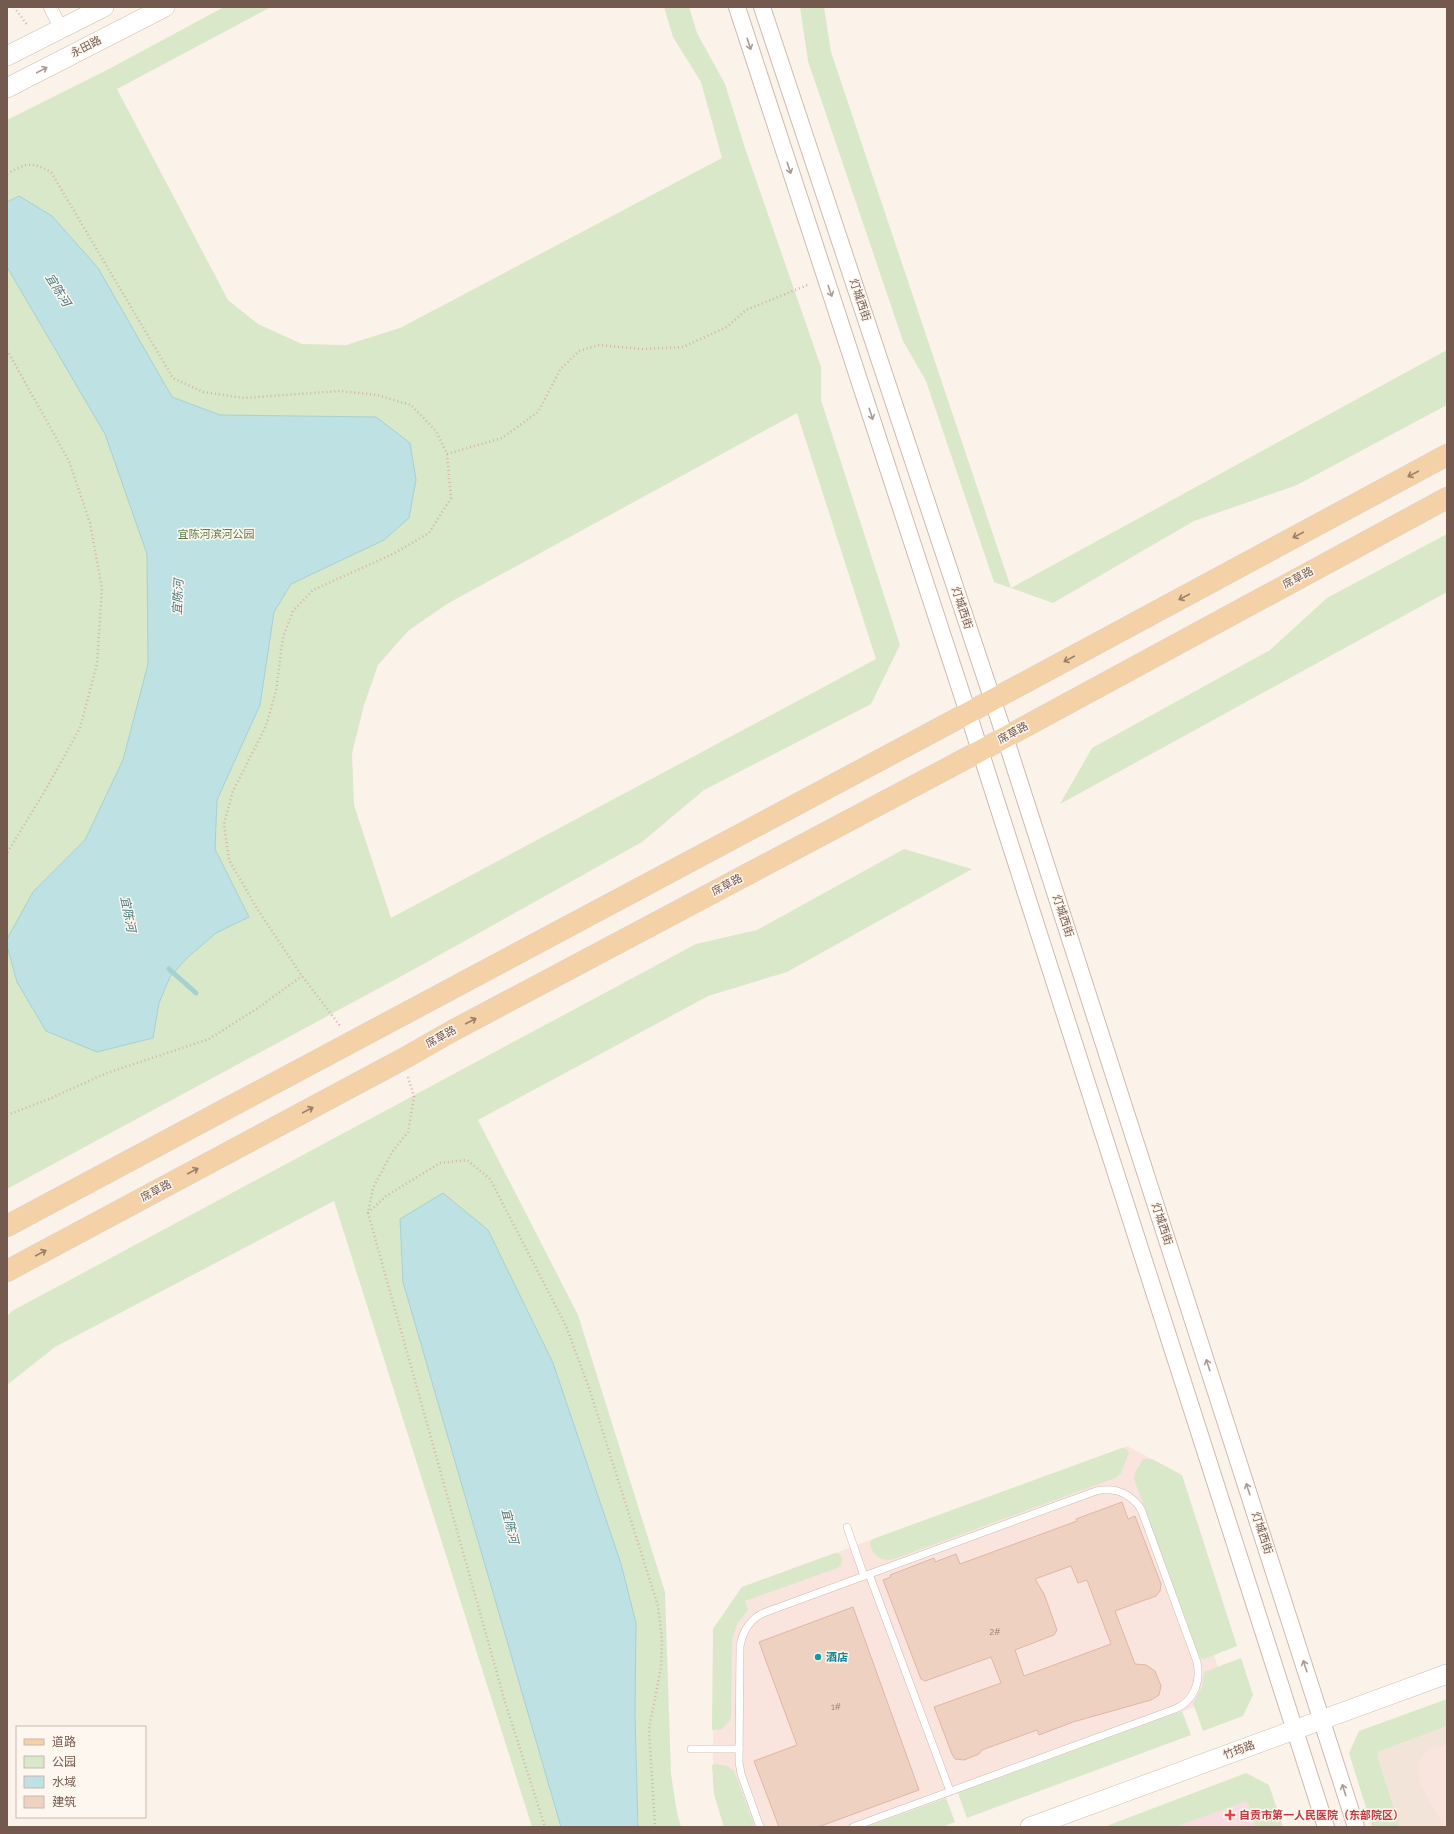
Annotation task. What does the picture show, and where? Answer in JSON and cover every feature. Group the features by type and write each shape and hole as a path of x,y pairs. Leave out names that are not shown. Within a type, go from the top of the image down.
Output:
{"main road":[{"path":"7,56 104,7"},
{"name":"永田路","path":"7,88 165,7"},
{"path":"7,1226 993,700 1447,455"},
{"name":"席草路","path":"7,1271 468,1023 980,751 1447,498"},
{"name":"竹筠路","path":"1030,1827 1447,1674"}],"street":[{"path":"50,7 61,28"},
{"path":"737,7 968,713 1326,1827"},
{"name":"灯城西街","path":"762,7 993,700 1356,1827"}],"lane":[{"path":"760,1827 739,1768 740,1646 742,1634 749,1623 766,1612 1096,1491 1104,1489 1117,1491 1134,1500 1141,1509 1197,1662 1199,1674 1195,1690 1189,1699 1180,1707 852,1827"},
{"path":"846,1528 867,1575 950,1791"},
{"path":"691,1748 739,1749"}],"path":[{"path":"14,7 39,39"},
{"path":"7,174 23,165 37,164 51,172 173,378 203,392 244,398 340,391 377,395 411,404 436,431 447,454 451,498 429,533 393,554 313,590 293,611 283,637 276,692 266,726 233,792 224,824 229,860 258,910 302,976 353,1041"},
{"path":"447,454 502,438 538,412 560,370 579,351 599,345 641,349 682,347 727,327 746,310 825,277"},
{"path":"7,350 69,461 90,523 102,588 96,664 80,728 46,790 7,852"},
{"path":"7,1115 49,1099 106,1073 209,1039 258,1008 302,976"},
{"path":"403,1059 414,1097 408,1132 392,1152 373,1188 368,1213 505,1702 545,1827"},
{"path":"368,1213 386,1196 440,1163 467,1160 490,1179 566,1326 589,1388 658,1606 662,1639 661,1667 649,1729 655,1827"}],"shaded area":[{"path":"1127,1446 1150,1458 1226,1692 1224,1696 866,1827 724,1827 714,1794 713,1780 713,1629 742,1587"},
{"path":"1447,1726 1447,1827 1400,1827 1377,1755 1378,1752"},
{"path":"1447,1744 1447,1827 1444,1827 1422,1787 1418,1772 1419,1763 1425,1753"},
{"name":"自贡市第一人民医院（东部院区）","path":"1245,1802 1248,1803 1255,1827 1175,1827"}],"green space":[{"name":"宜陈河滨河公园","path":"224,7 271,7 117,89 228,300 258,324 302,344 346,345 400,328 722,158 701,82 673,37 664,7 689,7 697,33 725,84 745,148 821,367 821,400 900,645 871,704 704,790 642,842 409,972 7,1189 7,120 107,70","holes":["797,413 876,659 391,918 354,805 352,753 364,705 378,665 408,631 447,604"]},
{"path":"800,7 824,7 831,52 1011,588 1447,350 1447,405 1297,485 1194,521 1053,603 994,582 926,381 903,341 808,61"},
{"path":"1447,534 1447,592 1060,804 1092,748 1270,650 1327,598"},
{"path":"904,849 972,869 787,972 708,996 478,1120 578,1315 665,1592 671,1774 677,1813 681,1827 532,1827 334,1201 55,1347 7,1385 7,1316 12,1311 696,944 757,930"},
{"path":"1122,1448 1127,1449 1129,1453 1121,1473 1115,1478 894,1559 881,1559 875,1555 871,1548 870,1543 873,1539"},
{"path":"1143,1459 1152,1459 1182,1475 1237,1646 1204,1659 1200,1658 1134,1479 1135,1473"},
{"path":"835,1553 840,1554 842,1559 841,1566 745,1601 748,1610 737,1624 732,1640 730,1720 722,1729 712,1730 713,1629 742,1587"},
{"path":"1241,1658 1253,1695 1243,1716 1203,1731 1193,1703 1202,1687 1204,1672"},
{"path":"1447,1699 1447,1726 1378,1752 1377,1755 1400,1827 1372,1827 1349,1753 1359,1731"},
{"path":"1182,1711 1191,1735 967,1818 958,1793"},
{"path":"716,1764 727,1766 734,1771 755,1827 724,1827 714,1794 712,1765"},
{"path":"1246,1773 1269,1785 1283,1827 1255,1827 1248,1803 1245,1802 1175,1827 1104,1827"},
{"path":"946,1798 955,1822 942,1827 866,1827"}],"water":[{"path":"19,196 52,216 98,268 172,397 220,415 376,417 410,443 416,480 409,518 384,540 291,584 274,612 260,705 217,800 215,849 249,917 216,933 187,958 170,977 159,1003 153,1038 97,1052 46,1031 17,982 7,946 7,939 33,892 85,840 123,760 148,664 147,554 105,434 7,267 7,202"},
{"path":"443,1193 488,1230 553,1363 621,1564 636,1623 635,1715 638,1827 561,1827 403,1282 400,1219"}],"building":[{"path":"1122,1502 1128,1519 1135,1516 1161,1584 1160,1591 1156,1596 1115,1611 1135,1664 1146,1665 1155,1671 1161,1686 1159,1695 1151,1700 1073,1722 1039,1735 1037,1730 982,1750 979,1754 964,1760 955,1759 934,1707 1001,1683 991,1657 925,1681 921,1679 883,1580 891,1577 890,1575 934,1558 935,1562 956,1554 960,1564 1077,1521 1076,1519","holes":["1071,1566 1078,1583 1087,1580 1111,1644 1024,1676 1015,1650 1054,1635 1057,1630 1044,1594 1035,1579"]},
{"path":"853,1607 919,1790 818,1827 779,1827 754,1761 797,1745 759,1642"}],"waterway":[{"name":"宜陈河","path":"169,969 196,993"}],"place":[{"name":"酒店","path":"818,1657"},
{"name":"自贡市第一人民医院（东部院区）","path":"1230,1815"}]}
